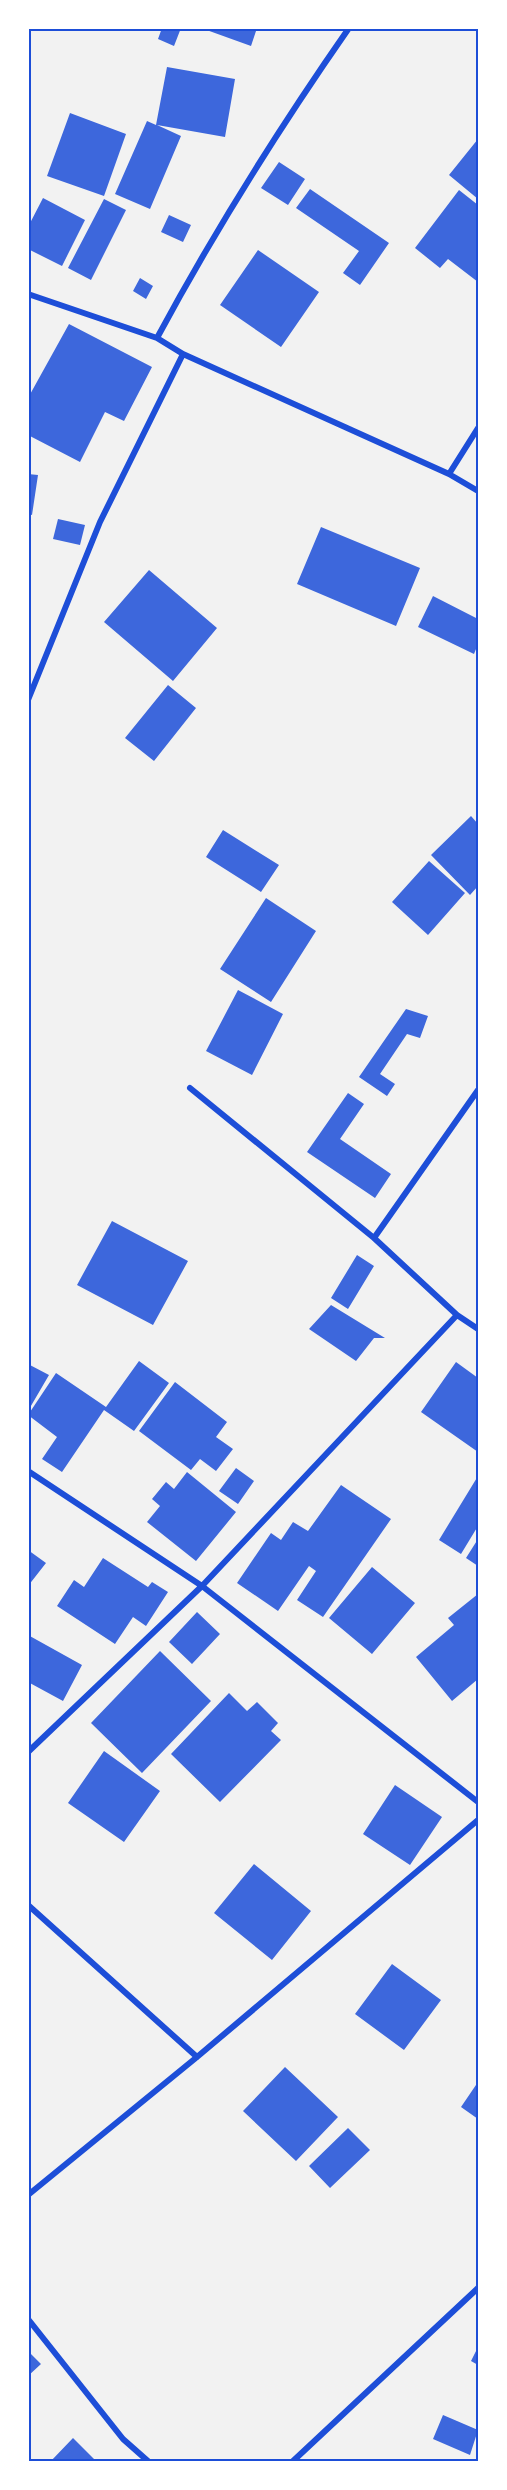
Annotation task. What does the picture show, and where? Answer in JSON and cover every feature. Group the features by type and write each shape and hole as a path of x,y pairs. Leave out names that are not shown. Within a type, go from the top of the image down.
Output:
{"street":[{"path":"157,338 183,289 294,110 349,28"},
{"path":"28,294 157,338 183,354 448,474 478,491"},
{"path":"28,700 100,522 183,354"},
{"path":"448,474 478,428"},
{"path":"190,1088 374,1238 457,1315 478,1329"},
{"path":"374,1238 478,1090"},
{"path":"28,1752 202,1586 457,1315"},
{"path":"28,1471 202,1586 478,1802"},
{"path":"28,2195 197,2057 478,1820"},
{"path":"28,1905 197,2057"},
{"path":"292,2462 478,2288"},
{"path":"28,2319 123,2439 148,2462"}],"building":[{"path":"162,28 181,28 174,46 158,39"},
{"path":"201,28 257,28 251,46"},
{"path":"167,67 235,79 225,137 157,125 181,136 150,209 115,194 147,121 156,125"},
{"path":"70,113 126,134 104,196 47,176"},
{"path":"478,139 478,199 449,175"},
{"path":"279,162 305,179 288,205 261,188"},
{"path":"310,189 389,243 360,285 343,273 359,251 296,208"},
{"path":"459,190 478,205 478,282 448,259 440,268 415,248"},
{"path":"43,198 85,220 62,266 28,249 28,227"},
{"path":"104,199 126,210 91,280 68,268"},
{"path":"169,215 191,225 183,242 161,232"},
{"path":"258,250 319,292 281,347 220,305"},
{"path":"140,278 153,286 146,299 133,291"},
{"path":"69,324 152,367 124,421 105,412 80,462 28,435 28,398"},
{"path":"28,474 38,475 32,515 28,514"},
{"path":"58,519 85,525 80,545 53,539"},
{"path":"321,527 420,568 396,626 297,584"},
{"path":"149,570 217,628 173,681 104,622"},
{"path":"433,596 478,619 478,644 474,654 418,627"},
{"path":"168,685 196,708 154,761 125,738"},
{"path":"471,816 478,824 478,886 470,895 431,855"},
{"path":"223,830 279,865 261,892 206,857"},
{"path":"429,861 465,893 428,935 392,902"},
{"path":"266,898 316,931 271,1002 220,969"},
{"path":"238,990 283,1014 252,1075 206,1051"},
{"path":"406,1009 428,1016 420,1038 407,1034 380,1074 395,1084 387,1096 359,1077"},
{"path":"348,1093 364,1104 340,1139 391,1174 375,1198 307,1152"},
{"path":"112,1221 188,1261 153,1325 77,1285"},
{"path":"357,1255 374,1266 348,1309 331,1298"},
{"path":"331,1305 385,1338 374,1338 356,1361 309,1329"},
{"path":"139,1361 169,1383 134,1431 104,1410 62,1472 42,1459 57,1437 28,1415 56,1373 106,1407"},
{"path":"456,1362 478,1378 478,1452 421,1412"},
{"path":"28,1364 49,1375 28,1411"},
{"path":"175,1382 227,1422 216,1437 233,1449 216,1471 200,1459 191,1470 139,1431"},
{"path":"236,1468 254,1481 238,1504 219,1491"},
{"path":"187,1472 236,1512 196,1561 147,1522 160,1506 152,1499 166,1482 174,1489"},
{"path":"478,1476 478,1526 461,1554 439,1540"},
{"path":"341,1485 391,1519 323,1617 297,1600 316,1571 309,1566 278,1611 237,1583 271,1533 281,1540 293,1522 308,1531"},
{"path":"478,1539 478,1566 466,1558"},
{"path":"28,1550 46,1563 28,1586"},
{"path":"103,1558 148,1587 152,1582 168,1592 146,1626 133,1617 115,1644 57,1606 74,1580 84,1587"},
{"path":"372,1567 415,1603 372,1654 329,1618"},
{"path":"478,1594 478,1679 452,1701 416,1657 454,1625 448,1618"},
{"path":"197,1612 220,1634 192,1664 169,1642"},
{"path":"28,1635 82,1665 63,1701 28,1682"},
{"path":"160,1651 211,1701 142,1773 91,1723"},
{"path":"229,1693 247,1711 257,1702 278,1723 271,1731 281,1740 220,1802 171,1754"},
{"path":"104,1751 160,1791 124,1842 68,1803"},
{"path":"395,1785 442,1817 410,1865 363,1834"},
{"path":"254,1864 311,1911 272,1960 214,1913"},
{"path":"392,1964 441,2000 404,2050 355,2014"},
{"path":"285,2067 338,2117 296,2161 243,2111"},
{"path":"478,2082 478,2119 461,2107"},
{"path":"348,2128 370,2150 330,2188 309,2166"},
{"path":"478,2347 478,2365 471,2361"},
{"path":"28,2351 41,2364 28,2376"},
{"path":"443,2415 478,2430 470,2455 433,2439"},
{"path":"73,2438 97,2462 50,2462"}]}
